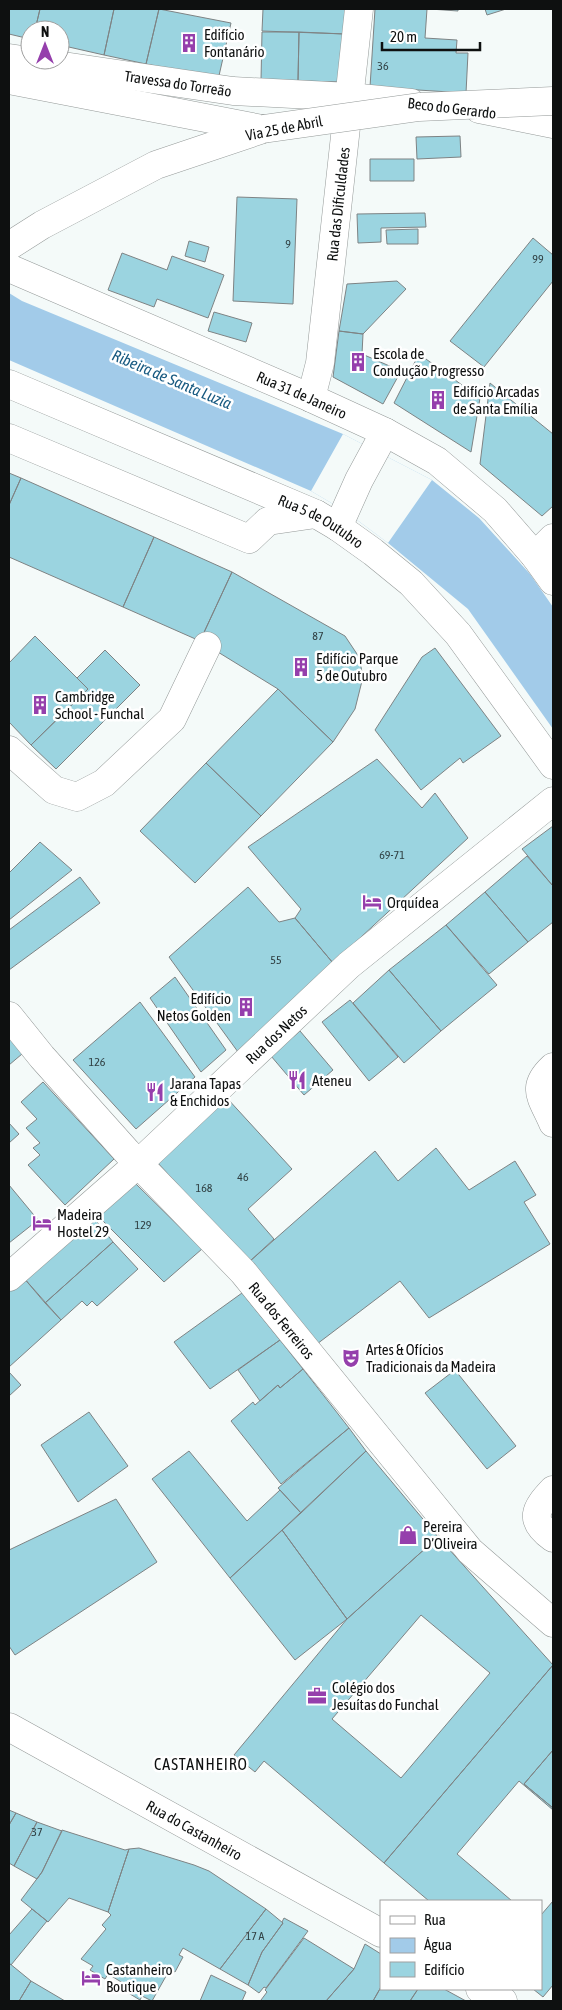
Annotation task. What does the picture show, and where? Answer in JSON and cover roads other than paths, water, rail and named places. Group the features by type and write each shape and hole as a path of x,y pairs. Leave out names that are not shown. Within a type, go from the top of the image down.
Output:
{"street":[{"name":"Rua das Dificuldades","path":"311,398 320,363 359,9"},
{"name":"Travessa do Torreão","path":"9,58 233,91 350,97"},
{"path":"9,80 263,129"},
{"name":"Beco do Gerardo","path":"350,97 475,108 553,124"},
{"name":"Via 25 de Abril","path":"9,246 42,225 156,165 263,129 419,108 553,101"},
{"name":"Rua 31 de Janeiro","path":"9,268 311,398 385,432 437,461 495,510 544,547 553,581"},
{"name":"Rua 5 de Outubro","path":"9,384 327,520 373,552 411,583 458,634 553,765"},
{"path":"9,438 249,539 268,521 327,520 359,480 385,432"},
{"path":"9,750 54,790 76,797 104,783 172,718 207,646"},
{"name":"Rua dos Netos","path":"9,1276 139,1163 349,965 553,801"},
{"name":"Rua dos Ferreiros","path":"9,1016 48,1064 243,1272 470,1551 550,1614"},
{"path":"553,1066 539,1083 539,1090 553,1122"},
{"path":"553,1490 539,1504 536,1516 538,1524 553,1538"},
{"name":"Rua do Castanheiro","path":"9,1727 380,1932"},
{"path":"482,1990 503,2001"}],"water":[{"name":"Ribeira de Santa Luzia","path":"9,293 22,301 343,434 432,480 479,518 530,574 553,607 553,729 468,609 388,543 345,511 311,491 9,360"}],"place":[{"name":"Edifício Fontanário","path":"189,43"},
{"name":"Escola de Condução Progresso","path":"358,362"},
{"name":"Edifício Arcadas de Santa Emília","path":"438,400"},
{"name":"Edifício Parque 5 de Outubro","path":"301,667"},
{"name":"Cambridge School - Funchal","path":"40,705"},
{"name":"Orquídea","path":"372,902"},
{"name":"Edifício Netos Golden","path":"246,1007"},
{"name":"Ateneu","path":"297,1080"},
{"name":"Jarana Tapas & Enchidos","path":"155,1092"},
{"name":"Madeira Hostel 29","path":"42,1223"},
{"name":"Artes & Ofícios Tradicionais da Madeira","path":"351,1358"},
{"name":"Pereira D’Oliveira","path":"408,1535"},
{"name":"Colégio dos Jesuítas do Funchal","path":"317,1696"},
{"name":"Castanheiro Boutique","path":"91,1978"}],"district":[{"name":"CASTANHEIRO","path":"201,1764"}]}
